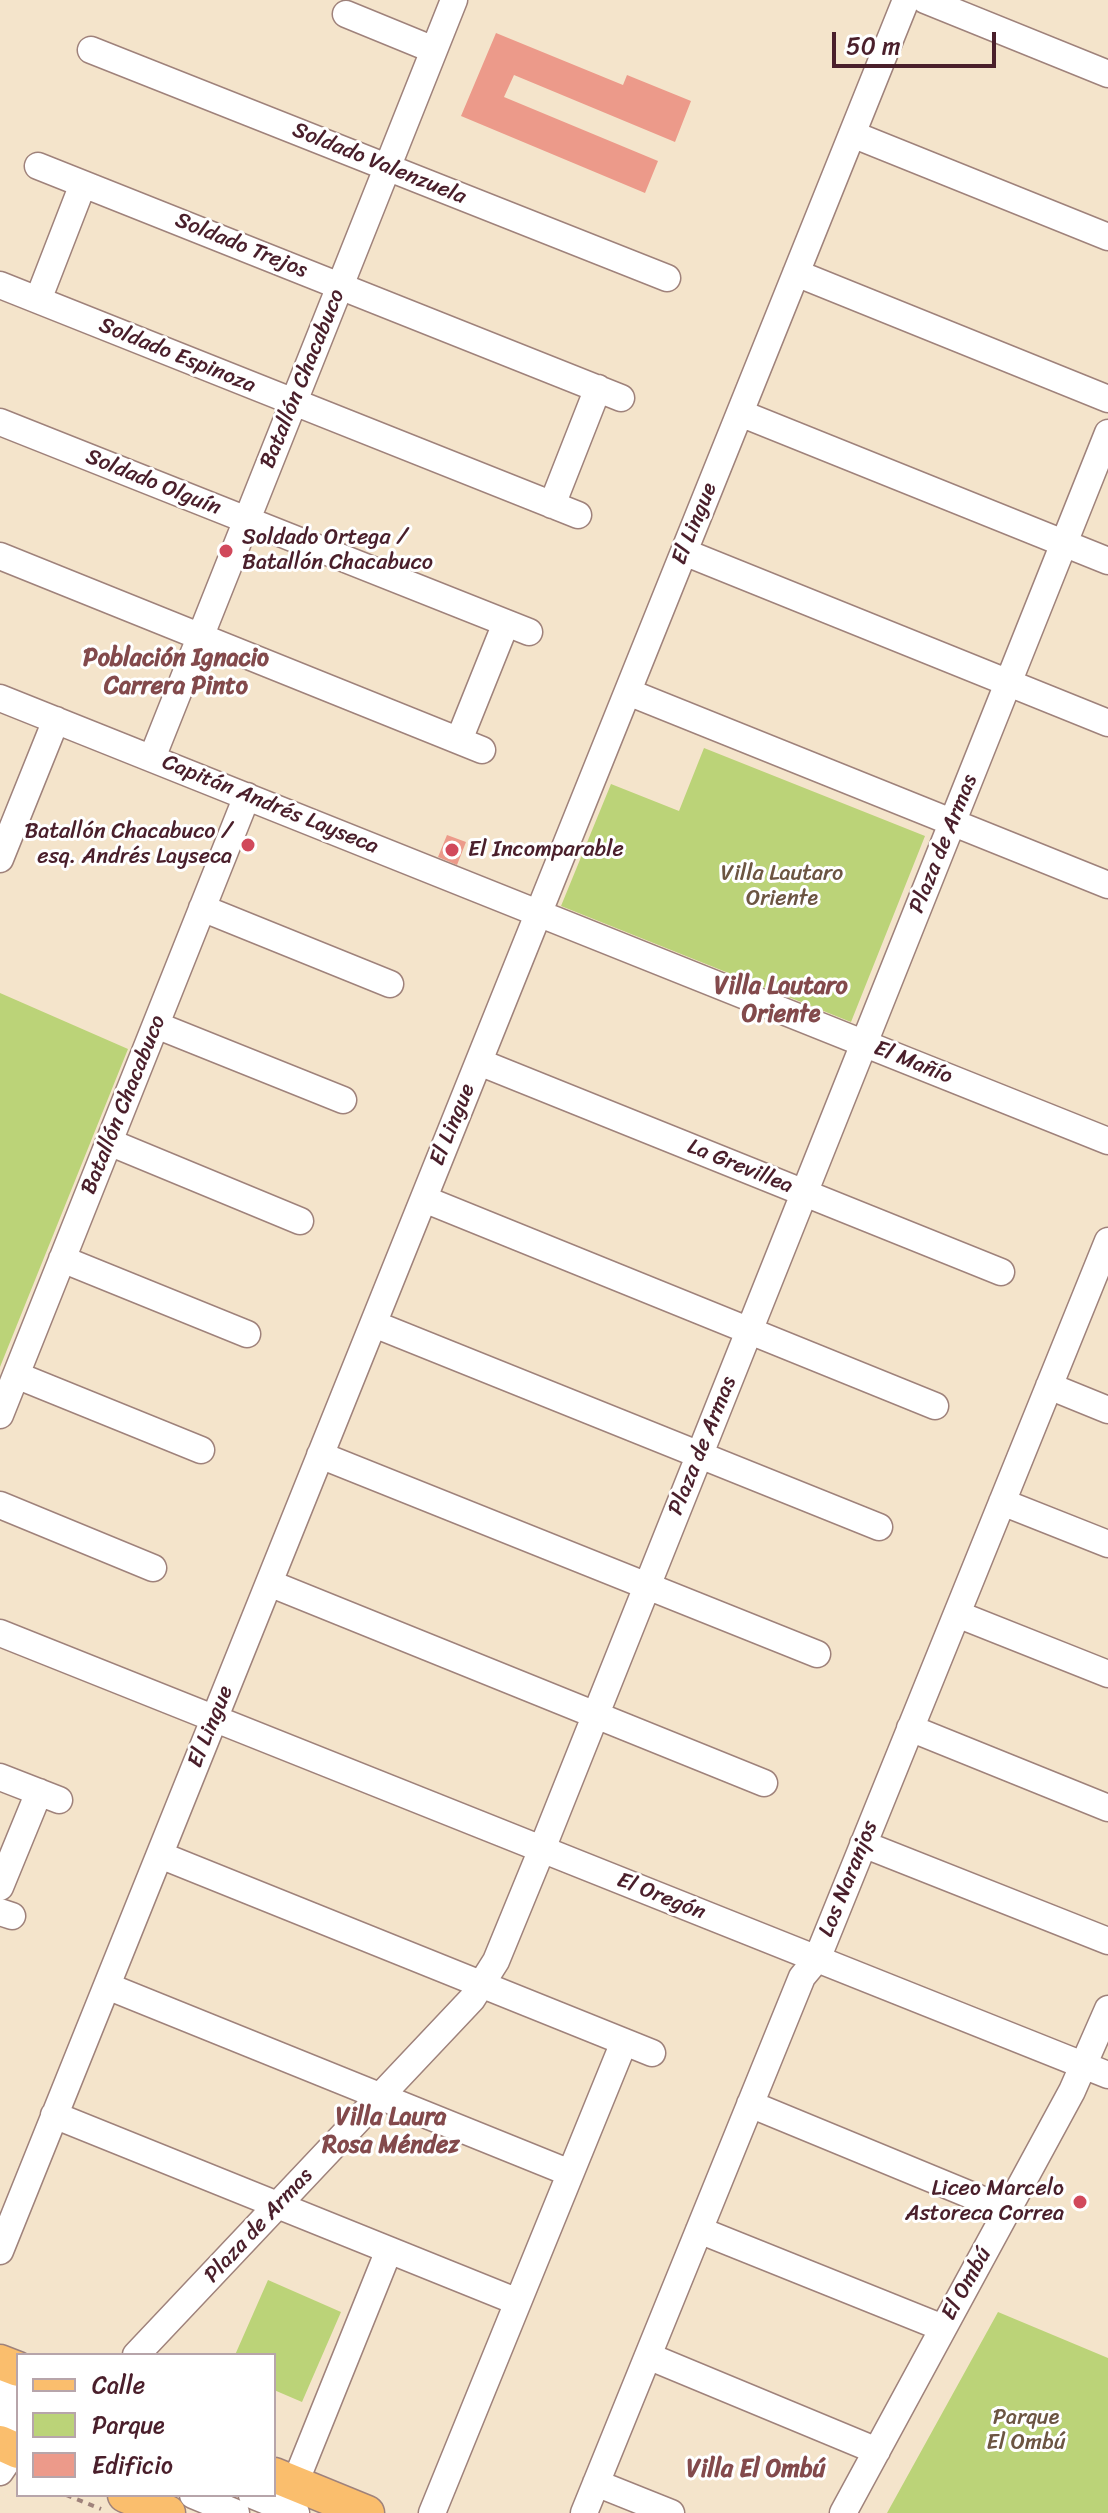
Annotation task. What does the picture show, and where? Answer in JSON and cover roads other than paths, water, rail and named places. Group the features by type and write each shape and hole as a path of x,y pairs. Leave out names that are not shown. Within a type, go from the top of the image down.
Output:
{"main road":[{"path":"285,2490 367,2513"},
{"path":"130,2497 168,2513"}],"street":[{"name":"Batallón Chacabuco","path":"152,758 454,0"},
{"name":"El Lingue","path":"0,2251 906,0"},
{"path":"925,0 1108,74"},
{"path":"346,14 434,50"},
{"name":"Soldado Valenzuela","path":"91,50 667,278"},
{"path":"852,134 1108,237"},
{"name":"Soldado Trejos","path":"38,166 610,393 552,505"},
{"path":"38,300 83,184"},
{"path":"796,273 1108,399"},
{"name":"Soldado Espinoza","path":"0,285 578,515"},
{"path":"740,413 1108,561"},
{"name":"Soldado Olguín","path":"0,422 518,628 470,745 200,636"},
{"name":"Plaza de Armas","path":"138,2353 483,1985 496,1961 1108,433"},
{"path":"684,552 1108,723"},
{"path":"0,556 200,636"},
{"path":"628,692 1108,885"},
{"name":"Capitán Andrés Layseca","path":"0,698 539,913"},
{"path":"0,859 5,830 56,720"},
{"name":"Batallón Chacabuco","path":"0,1415 247,796"},
{"path":"202,908 390,984"},
{"name":"El Mañío","path":"539,913 1108,1141"},
{"path":"156,1025 343,1100"},
{"name":"La Grevillea","path":"479,1062 1001,1272"},
{"path":"109,1142 300,1221"},
{"path":"424,1199 935,1406"},
{"name":"Los Naranjos","path":"584,2513 802,1977 817,1959 1049,1386 1101,1276 1108,1241"},
{"path":"62,1259 247,1334"},
{"path":"374,1324 879,1527"},
{"path":"16,1375 201,1450"},
{"path":"1049,1386 1108,1410"},
{"path":"320,1455 817,1654"},
{"path":"1002,1502 1108,1544"},
{"path":"0,1505 153,1568"},
{"path":"269,1583 764,1783"},
{"path":"957,1614 1108,1674"},
{"name":"El Oregón","path":"0,1633 1096,2071"},
{"path":"910,1728 1108,1808"},
{"path":"0,1777 49,1796 0,1887"},
{"path":"863,1844 1108,1941"},
{"path":"160,1855 652,2053"},
{"path":"107,1986 570,2173"},
{"name":"El Ombú","path":"843,2513 1007,2210 1096,2071 1108,2009"},
{"path":"432,2513 624,2042"},
{"path":"750,2104 1007,2210"},
{"path":"54,2115 518,2302"},
{"path":"699,2230 943,2328"},
{"path":"313,2513 285,2490 389,2250"},
{"path":"648,2356 877,2451"},
{"path":"0,2416 10,2448"},
{"path":"596,2483 671,2513"},
{"path":"166,2497 191,2513"},
{"path":"198,2497 236,2513"}],"place":[{"name":"Soldado Ortega / Batallón Chacabuco","path":"226,551"},
{"name":"Batallón Chacabuco / esq. Andrés Layseca","path":"248,845"},
{"name":"El Incomparable","path":"452,850"},
{"name":"Liceo Marcelo Astoreca Correa","path":"1080,2202"}],"district":[{"name":"Población Ignacio Carrera Pinto","path":"176,673"},
{"name":"Villa Lautaro Oriente","path":"781,1001"},
{"name":"Villa Laura Rosa Méndez","path":"391,2132"},
{"name":"Villa El Ombú","path":"756,2470"}],"park label":[{"name":"Parque El Ombú","path":"1026,2430"}]}
